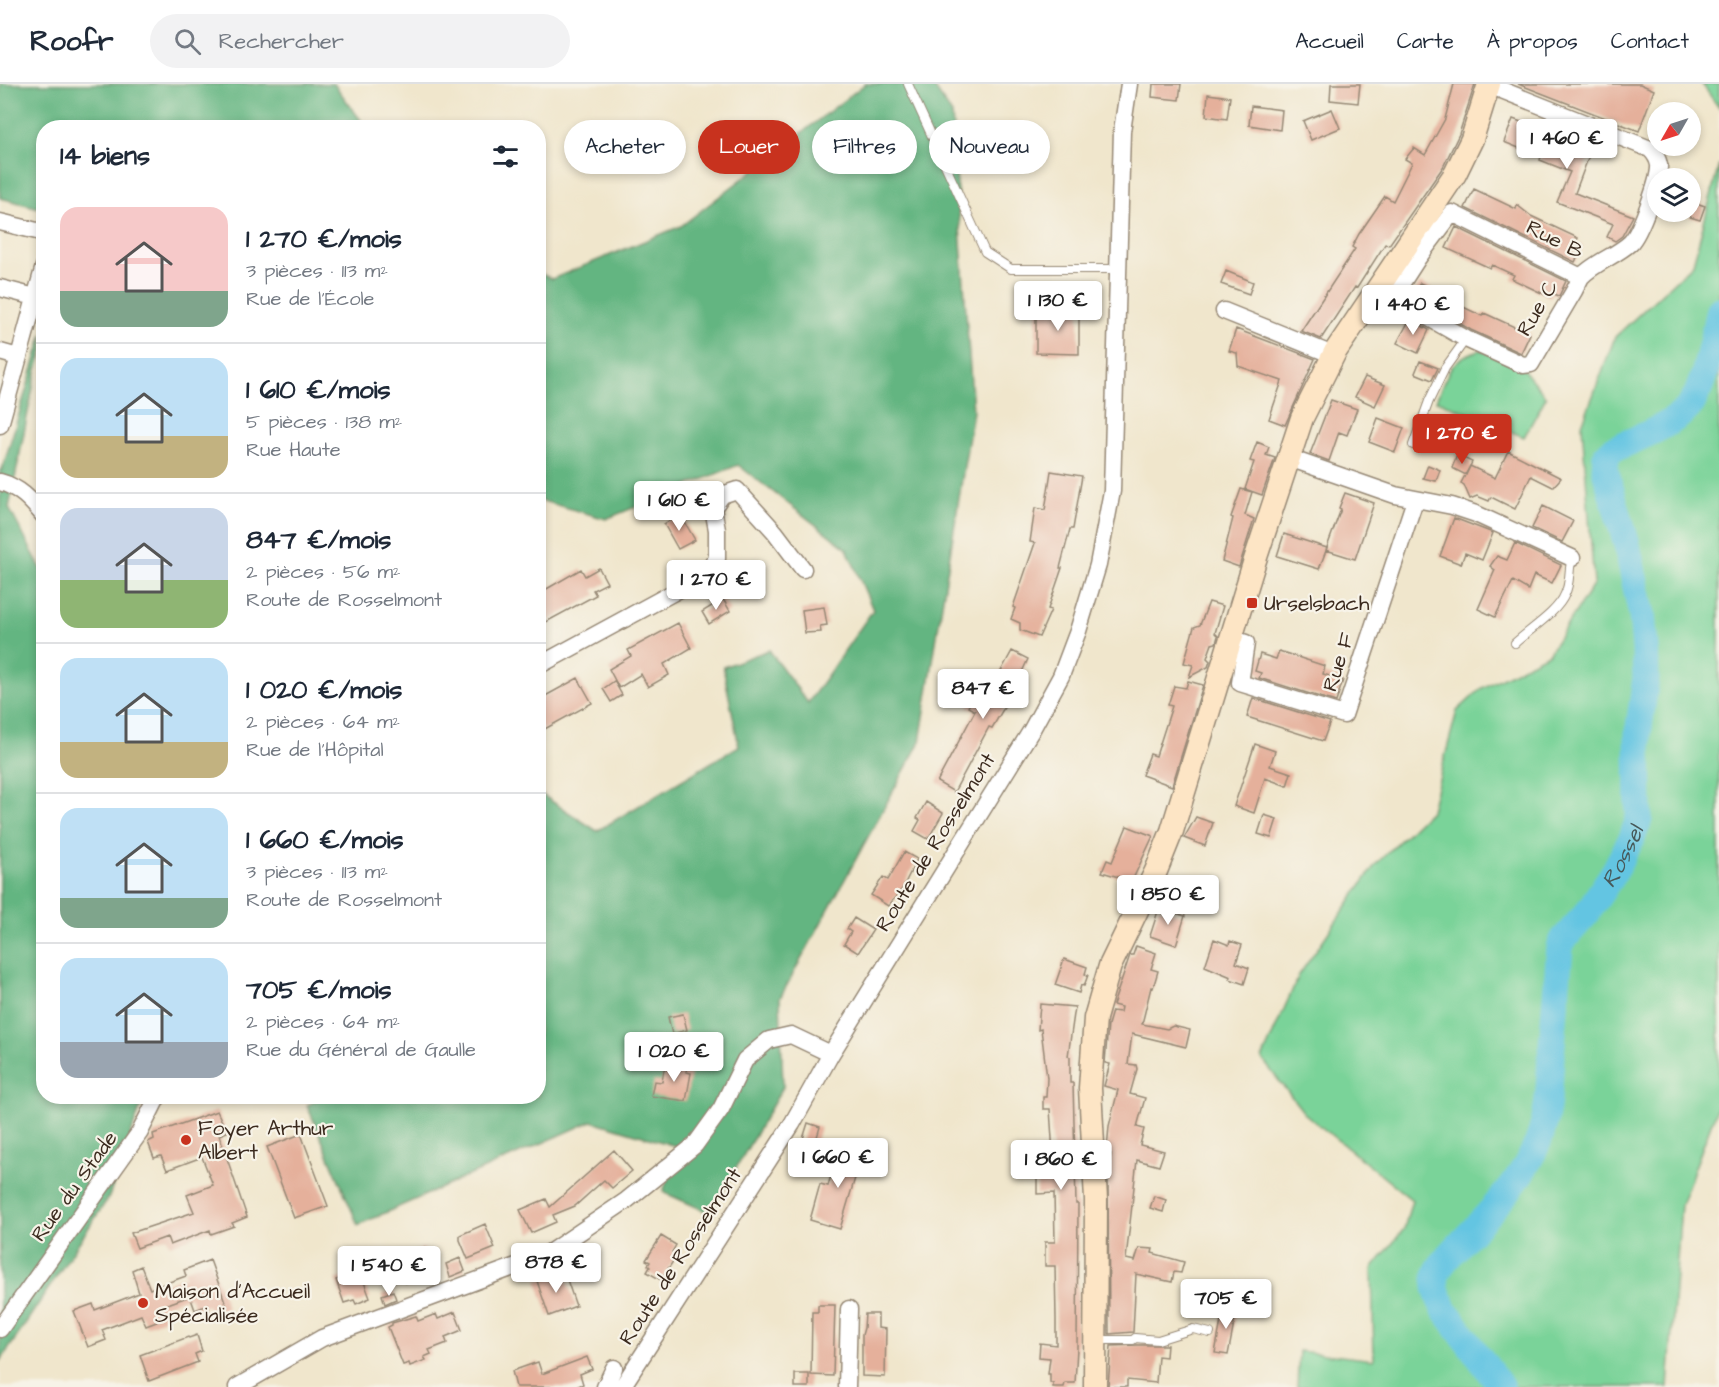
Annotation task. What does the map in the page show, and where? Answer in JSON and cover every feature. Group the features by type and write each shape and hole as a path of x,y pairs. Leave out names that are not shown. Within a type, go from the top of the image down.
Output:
{"main road":[{"path":"1095,1387 1096,1200 1090,1088 1095,1018 1110,966 1156,871 1172,831 1302,418 1333,355 1411,253 1472,139 1489,84"}],"street":[{"name":"Route de Rosselmont","path":"622,1387 792,1124 831,1054 1030,731 1061,676 1078,632 1098,565 1112,491 1122,131 1129,84"},
{"name":"Rue B","path":"1411,253 1452,213 1581,277 1588,269 1629,244 1637,236 1657,177 1659,166 1656,155 1642,145 1489,84"},
{"path":"0,222 36,231"},
{"name":"Rue C","path":"1411,253 1396,298 1466,339 1523,365 1531,364 1581,277"},
{"path":"0,288 34,297"},
{"path":"1,421 36,291"},
{"path":"1224,311 1333,355"},
{"path":"0,352 18,357"},
{"path":"1289,458 1415,500 1452,506 1476,514 1572,558"},
{"path":"0,482 13,486 36,506"},
{"path":"546,662 700,578 717,559 717,530 713,508 722,495 737,490 775,532 802,569"},
{"name":"Rue F","path":"1231,638 1246,643 1240,683 1344,715 1415,500"},
{"path":"237,1387 322,1338 546,1255 627,1200 695,1145 721,1109 744,1060 769,1040 791,1035 831,1054"},
{"name":"Rue du Stade","path":"0,1329 140,1132 154,1104"},
{"path":"847,1387 849,1309"},
{"path":"604,1387 614,1368"}],"lane":[{"path":"908,84 985,252 1011,269 1117,269"},
{"path":"1413,445 1444,368 1466,339"},
{"path":"1515,643 1554,609 1564,597 1570,580 1569,567 1572,558"},
{"path":"1094,1340 1133,1340 1135,1338 1158,1340 1193,1329 1210,1333"}],"green space":[{"path":"0,84 334,84 361,120 36,120 36,207 0,198"},
{"path":"865,84 932,84 952,114 952,120 929,120 929,174 956,174 973,411 920,742 780,998 783,1087 710,1213 663,1192 679,1147 592,1121 358,1225 307,1105 546,1104 546,798 597,831 739,746 723,667 769,650 808,703 873,610 847,549 738,465 606,519 546,502 546,276 552,279 681,226 748,174 800,174 800,134 812,125 812,174 917,174 917,120 818,120"},
{"path":"1702,84 1719,84 1719,108"},
{"path":"1719,165 1719,1103 1681,1205 1668,1387 1297,1387 1299,1351 1374,1360 1372,1269 1404,1229 1412,1200 1304,1113 1262,1059 1299,975 1375,865 1431,810 1457,711 1482,688 1548,654 1594,584 1582,425 1615,337 1693,264"},
{"path":"1480,350 1523,369 1546,397 1524,437 1436,400 1447,374 1456,362"},
{"path":"36,357 36,373 9,508 36,559 36,1104 142,1104 109,1197 0,1362 0,470 2,470"}],"building":[{"path":"1153,84 1181,84 1179,100 1152,97"},
{"path":"1331,84 1360,84 1358,103 1330,100"},
{"path":"1454,84 1475,84 1459,134 1443,167 1389,245 1385,244 1321,339 1301,331 1355,249 1352,247 1359,234 1385,196 1393,201 1412,163 1405,159 1414,148 1425,155 1445,119"},
{"path":"1518,84 1640,84 1654,90 1650,102 1647,102 1647,109 1639,131"},
{"path":"1208,94 1230,97 1227,119 1206,116"},
{"path":"1251,106 1282,110 1280,130 1249,125"},
{"path":"1332,109 1340,128 1311,140 1303,121"},
{"path":"1513,119 1593,145 1575,193 1633,216 1622,236 1615,241 1607,237 1613,224 1557,202 1570,172 1504,142"},
{"path":"1474,189 1516,209 1517,205 1531,216 1578,238 1576,242 1583,246 1575,262 1465,208"},
{"path":"1701,205 1705,206 1701,217"},
{"path":"1456,227 1566,281 1559,296 1552,293 1550,297 1512,279 1514,275 1492,265 1490,268 1446,248"},
{"path":"1226,271 1253,282 1249,294 1221,284"},
{"path":"1420,283 1463,303 1461,306 1482,316 1484,313 1530,334 1521,353 1471,330 1412,296"},
{"path":"1036,310 1079,310 1079,354 1036,353"},
{"path":"1410,319 1429,330 1418,353 1397,343"},
{"path":"1236,329 1315,359 1285,425 1269,419 1282,381 1238,366 1237,353 1229,351"},
{"path":"1420,361 1438,368 1432,380 1415,373"},
{"path":"1365,377 1385,385 1375,406 1355,397"},
{"path":"1331,400 1357,409 1347,435 1339,432 1329,461 1310,454"},
{"path":"1378,418 1404,428 1395,452 1369,442"},
{"path":"1257,442 1269,447 1266,455 1275,458 1262,495 1245,489 1254,462 1250,461"},
{"path":"1508,451 1561,478 1553,487 1531,476 1515,509 1491,497 1489,501 1477,496 1470,499 1461,483 1470,466 1495,478"},
{"path":"1457,455 1472,462 1466,475 1452,468"},
{"path":"1428,465 1440,470 1436,481 1423,478"},
{"path":"1051,471 1082,476 1073,529 1070,529 1060,568 1062,568 1048,609 1051,610 1039,637 1020,630 1020,623 1011,619 1035,543 1030,542 1035,508 1045,510"},
{"path":"1241,489 1252,492 1245,515 1254,519 1239,567 1222,561 1233,518 1231,517"},
{"path":"1345,493 1374,503 1355,559 1326,550"},
{"path":"1543,506 1573,521 1562,542 1532,528"},
{"path":"680,514 695,540 678,549 664,524"},
{"path":"1454,518 1493,533 1482,560 1465,553 1461,564 1440,556"},
{"path":"1284,534 1327,548 1319,569 1277,556"},
{"path":"1515,543 1561,565 1552,583 1534,575 1528,590 1513,581 1495,617 1478,609 1495,570 1490,566 1497,556 1507,560"},
{"path":"599,568 607,583 593,590 596,595 546,622 546,589 581,569 585,576"},
{"path":"737,573 738,597 724,597 723,574"},
{"path":"723,599 730,611 709,624 702,612"},
{"path":"1209,602 1223,606 1215,633 1218,636 1207,658 1210,661 1208,667 1189,677 1193,665 1184,663 1194,627 1200,625"},
{"path":"824,607 827,625 820,626 821,632 805,633 802,610"},
{"path":"678,623 691,648 664,664 669,675 648,687 641,674 619,688 609,669 631,656 628,650"},
{"path":"1012,651 1028,659 1022,672 1025,674 992,728 989,727 954,792 937,782 975,711 968,707 974,696 984,702"},
{"path":"1279,651 1325,666 1323,674 1343,680 1336,702 1259,678 1261,673 1255,671 1260,654 1276,659"},
{"path":"578,678 592,703 546,728 546,696"},
{"path":"614,681 622,695 611,702 603,689"},
{"path":"1188,681 1203,685 1172,786 1142,775 1150,754 1156,756 1172,706 1168,705 1174,686 1186,688"},
{"path":"1253,698 1330,722 1323,741 1247,717"},
{"path":"1255,744 1275,751 1270,766 1291,773 1287,786 1265,778 1254,813 1234,806"},
{"path":"926,802 943,813 928,839 914,831 920,820 917,818"},
{"path":"1264,815 1277,819 1271,838 1258,834"},
{"path":"1196,817 1213,823 1205,846 1184,838"},
{"path":"1127,826 1153,836 1132,881 1102,872 1107,860 1112,862"},
{"path":"904,852 917,859 902,889 888,906 871,895 883,877 888,880"},
{"path":"1159,908 1185,916 1176,945 1150,936"},
{"path":"854,918 873,930 858,953 844,944 851,932 847,929"},
{"path":"1214,939 1229,945 1230,941 1242,945 1236,963 1249,968 1244,984 1205,966"},
{"path":"1136,946 1156,953 1151,969 1158,971 1153,988 1151,987 1142,1024 1167,1029 1173,1026 1190,1030 1186,1047 1132,1034 1128,1064 1136,1065 1137,1069 1130,1094 1145,1098 1137,1127 1144,1129 1140,1145 1164,1151 1159,1166 1137,1160 1126,1259 1135,1261 1139,1248 1153,1249 1152,1253 1184,1262 1181,1273 1174,1272 1172,1282 1136,1274 1133,1332 1109,1334 1108,1173 1111,1154 1107,1154 1107,1149 1109,1126 1118,1090 1104,1086 1110,1064 1105,1063 1108,1025 1112,1011 1120,1012 1121,1007 1113,1005 1130,955 1133,955"},
{"path":"1064,959 1087,967 1085,974 1088,975 1079,993 1055,985"},
{"path":"1040,1004 1075,1007 1068,1056 1070,1057 1070,1083 1073,1083 1076,1204 1078,1204 1077,1348 1075,1383 1065,1383 1064,1387 1053,1387 1053,1383 1050,1383 1050,1374 1048,1374 1050,1358 1039,1357 1040,1343 1056,1345 1055,1266 1045,1266 1045,1242 1055,1242 1054,1193 1037,1194 1037,1172 1051,1172 1053,1154 1050,1109 1043,1109 1047,1078 1041,1029 1038,1030"},
{"path":"683,1014 687,1030 672,1034 668,1017"},
{"path":"675,1061 688,1062 686,1072 691,1073 686,1101 651,1096 654,1081 662,1082 664,1069 673,1070"},
{"path":"217,1111 227,1132 219,1135 247,1217 232,1223 234,1226 211,1234 210,1230 170,1245 167,1237 137,1248 131,1233 194,1212 187,1195 213,1185 202,1157 167,1170 161,1156 154,1158 148,1142 154,1139 153,1134"},
{"path":"808,1123 820,1127 807,1171 794,1167"},
{"path":"301,1134 328,1206 294,1218 267,1147"},
{"path":"849,1142 867,1148 859,1172 857,1171 840,1229 810,1220 820,1184 828,1186 831,1175 837,1177"},
{"path":"614,1150 632,1171 612,1188 604,1180 575,1206 553,1215 556,1222 531,1233 520,1210 546,1199 550,1207"},
{"path":"1154,1196 1166,1200 1163,1212 1150,1208"},
{"path":"485,1224 495,1248 468,1259 460,1235"},
{"path":"661,1236 676,1245 672,1252 677,1255 661,1280 647,1272 650,1262 646,1260"},
{"path":"424,1248 433,1273 405,1283 396,1258"},
{"path":"460,1258 465,1271 450,1277 446,1264"},
{"name":"Maison d'Accueil Spécialisée","path":"210,1260 227,1307 210,1313 208,1305 195,1310 190,1296 162,1306 167,1318 146,1326 141,1315 102,1330 106,1340 88,1347 74,1311 93,1304 95,1310 139,1293 132,1270 141,1266 150,1289 186,1276 184,1270"},
{"path":"360,1271 370,1298 356,1304 354,1300 344,1303 336,1280"},
{"path":"564,1271 576,1306 549,1316 537,1281"},
{"path":"393,1291 396,1299 385,1304 382,1295"},
{"path":"818,1305 835,1305 833,1376 811,1375 812,1312 818,1312"},
{"path":"1224,1305 1237,1308 1228,1355 1215,1353"},
{"path":"455,1312 462,1330 445,1337 447,1343 429,1350 431,1354 424,1357 426,1360 410,1366 409,1363 403,1365 388,1327 392,1323 416,1316 418,1321 436,1314 438,1319"},
{"path":"865,1314 878,1314 878,1328 886,1329 885,1377 862,1376 862,1335"},
{"path":"197,1335 202,1351 195,1354 198,1362 149,1381 140,1355"},
{"path":"1167,1345 1166,1357 1158,1356 1156,1383 1127,1380 1127,1387 1108,1387 1111,1346"},
{"path":"587,1357 592,1369 580,1374 583,1384 576,1387 516,1387 512,1371 538,1362 542,1374"},
{"path":"795,1374 809,1374 809,1387 795,1387"}],"waterway":[{"name":"Rossel","path":"1501,1387 1445,1310 1435,1281 1445,1260 1514,1184 1538,1142 1548,1100 1560,947 1563,940 1587,913 1614,872 1639,819 1638,734 1646,678 1645,648 1642,615 1627,545 1605,470 1606,456 1612,450 1663,426 1689,407 1704,375 1719,310"}],"place":[{"name":"Urselsbach","path":"1252,603"},
{"name":"Foyer Arthur Albert","path":"186,1140"},
{"name":"Maison d'Accueil Spécialisée","path":"143,1303"}]}
